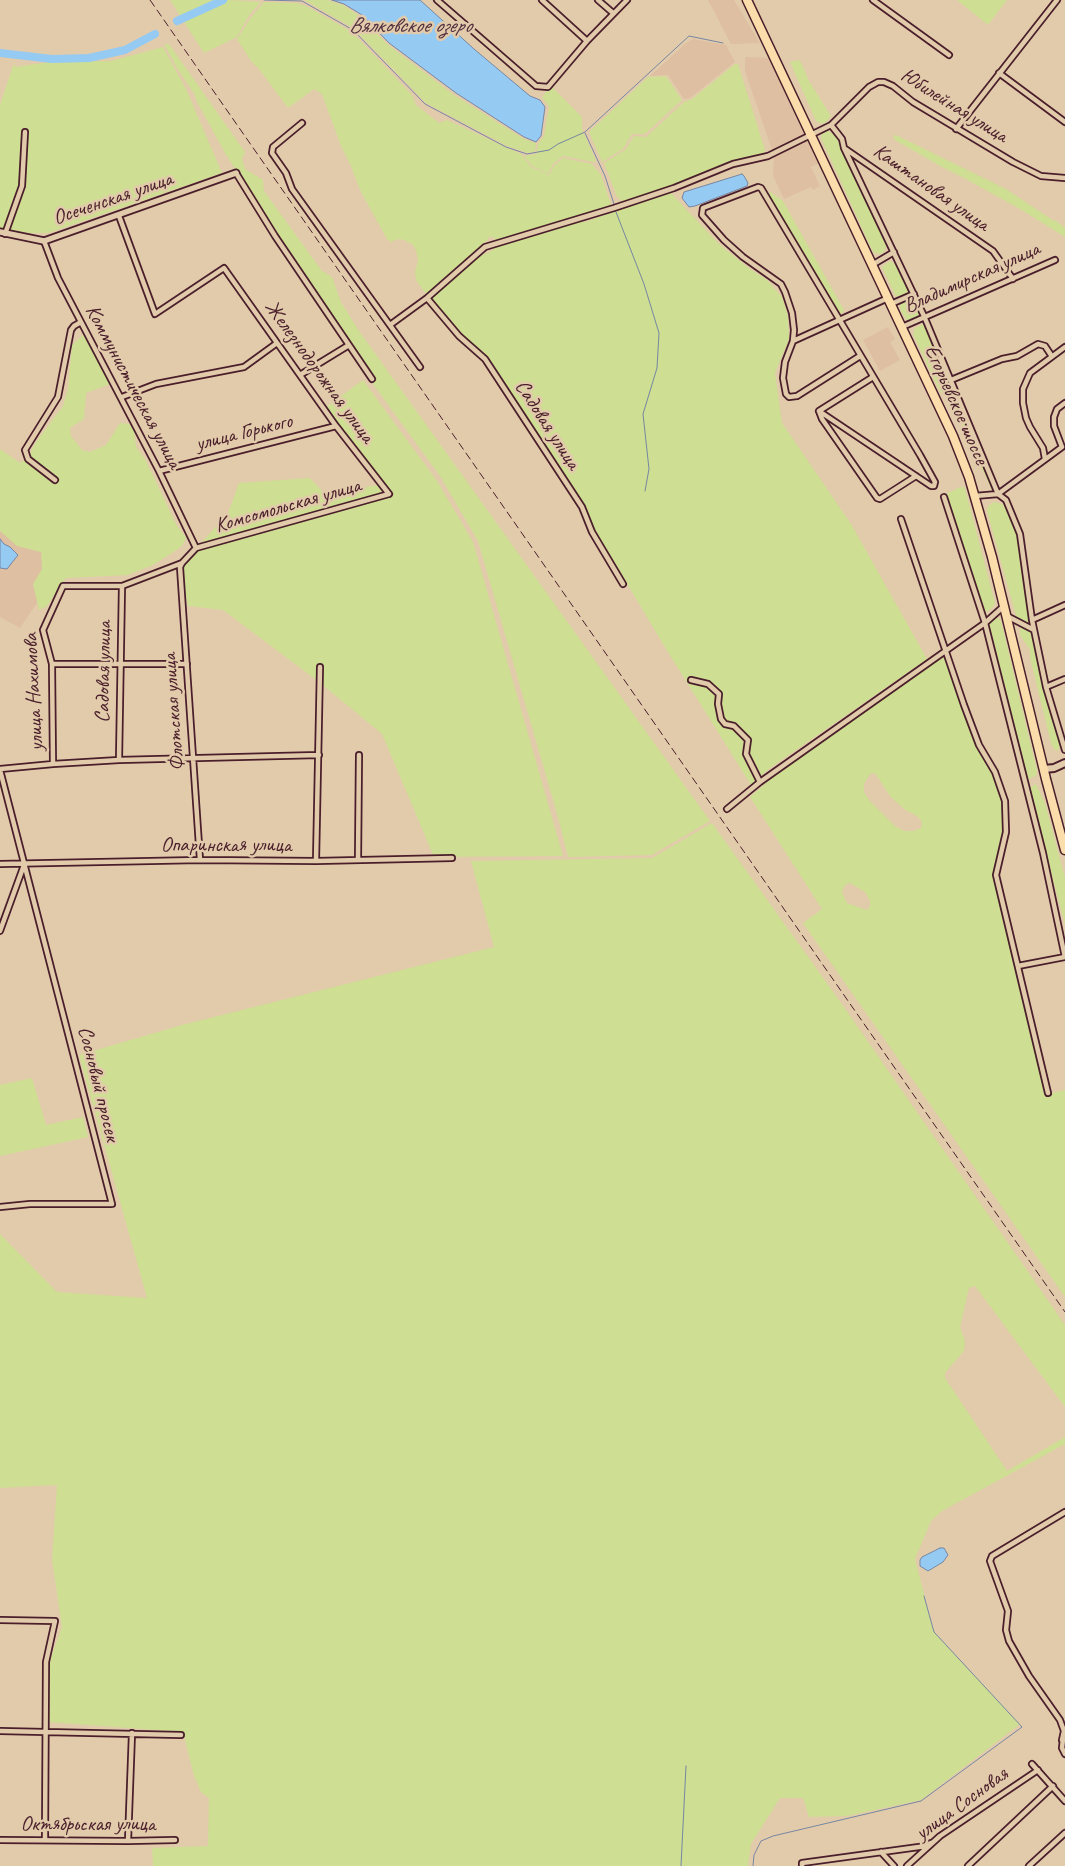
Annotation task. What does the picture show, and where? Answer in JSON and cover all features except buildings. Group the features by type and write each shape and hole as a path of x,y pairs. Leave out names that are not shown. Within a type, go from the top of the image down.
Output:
{"main road":[{"name":"Егорьевское шоссе","path":"747,0 953,436 975,496 1065,850"},
{"path":"1044,769 1054,768 1065,763"}],"street":[{"path":"437,0 536,86 548,87 587,41 627,0"},
{"path":"542,0 587,41"},
{"path":"598,0 613,14"},
{"path":"873,0 949,55"},
{"path":"956,129 1057,0"},
{"path":"999,73 1065,122"},
{"name":"Юбилейная улица","path":"390,325 426,298 485,247 674,188 733,164 768,156 831,125 869,87 878,82 884,82 956,129 1013,162 1041,176 1065,178"},
{"path":"302,124 273,146 272,153 286,173 292,189 420,367"},
{"name":"Каштановая улица","path":"831,125 842,139 844,148 994,251 1013,279"},
{"path":"2,233 22,186 25,132"},
{"path":"844,148 924,316 998,494 1006,500 1020,534 1034,630 1046,687 1065,750"},
{"name":"Осеченская улица","path":"2,233 44,241 236,173"},
{"name":"Железнодорожная улица","path":"236,173 275,236 372,379"},
{"path":"819,411 931,486 934,486 935,482 920,456 761,188 758,187 703,208 702,215 724,240 743,257 780,284 785,292 792,313 793,342 785,362 783,378 784,388 789,397 796,396 860,356"},
{"name":"Железнодорожная улица","path":"119,216 155,314 224,268 336,426 389,494"},
{"name":"Коммунистическая улица","path":"44,241 58,278 122,398 196,548"},
{"path":"872,265 894,252"},
{"name":"Владимирская улица","path":"902,327 1055,260"},
{"path":"793,342 839,320 914,294"},
{"name":"Садовая улица","path":"426,298 459,336 484,359 582,507 592,532 623,584"},
{"path":"55,480 28,459 25,450 58,397 72,330 80,322"},
{"path":"122,398 156,384 244,367 277,343"},
{"path":"951,380 1002,359 1017,356 1038,344 1046,346 1051,356"},
{"path":"300,375 349,346"},
{"path":"1045,459 1043,448 1026,418 1023,388 1030,373 1065,347"},
{"path":"819,411 874,377"},
{"path":"1065,403 1056,409 1054,417 1054,426 1065,452"},
{"path":"819,411 822,420 877,498 880,499 916,476"},
{"name":"улица Горького","path":"159,471 336,426"},
{"path":"975,496 998,494 1062,447"},
{"name":"Комсомольская улица","path":"196,548 389,494"},
{"path":"944,497 985,622 1043,853 1065,957 1018,966"},
{"path":"901,519 944,651 949,657 964,705 979,745 995,772 1006,801 1006,832 996,875 1048,1092"},
{"name":"улица Нахимова","path":"53,764 52,664 43,630 63,586 122,586 182,563 196,548"},
{"name":"Флотская улица","path":"182,563 180,567 200,860"},
{"name":"Садовая улица","path":"119,760 122,586"},
{"path":"1032,620 1065,605"},
{"path":"727,809 760,782 985,622 1004,606"},
{"path":"1007,616 1034,630"},
{"path":"52,664 186,664"},
{"path":"316,861 320,667"},
{"path":"1046,687 1065,679"},
{"path":"691,680 708,684 719,694 718,704 721,719 725,724 734,726 748,740 746,754 760,782"},
{"path":"0,931 24,864 0,770 53,764 119,760 319,755"},
{"path":"358,860 359,755"},
{"name":"Опаринская улица","path":"0,864 452,858"},
{"name":"Сосновый просек","path":"0,1207 30,1204 112,1204 24,864"},
{"path":"1065,1512 992,1556 990,1561 1008,1611 1006,1630 1009,1641 1029,1676 1060,1720 1064,1731 1062,1748 1065,1754"},
{"path":"0,1620 55,1621 46,1662 46,1840"},
{"path":"0,1731 181,1734"},
{"path":"128,1841 132,1734"},
{"path":"1032,1764 1065,1801"},
{"name":"улица Сосновая","path":"907,1866 940,1836 1038,1770"},
{"path":"968,1866 1052,1786"},
{"path":"1030,1866 1065,1833"},
{"name":"Октябрьская улица","path":"0,1840 175,1840"},
{"path":"802,1866 802,1863 926,1846 934,1842"},
{"path":"881,1852 894,1866"}],"shaded area":[{"path":"708,0 734,0 760,43 731,44"},
{"path":"693,39 726,45 735,62 690,98 684,99 668,75 650,76"},
{"path":"745,57 772,58 820,163 811,167 820,186 813,190 811,187 784,199 773,176 774,156 745,71"},
{"path":"888,327 895,339 890,342 900,360 880,371 863,340"},
{"path":"0,453 15,463 52,581 20,628 0,617"}],"green space":[{"path":"170,0 261,2 250,14 237,37 204,53"},
{"path":"304,0 327,0 343,5 361,17 387,44 454,95 524,139 536,143 535,152 528,153 507,146 426,103 353,28"},
{"path":"957,0 1007,0 988,25"},
{"path":"264,2 297,3 308,7 352,32 412,95 416,105 439,123 447,120 521,154 531,167 549,175 554,166 563,158 592,164 601,175 611,204 607,208 499,241 490,236 482,247 426,294 416,280 415,272 418,261 416,250 412,244 404,240 398,239 391,242 387,239 361,192 341,146 322,94 314,89 288,108 251,61 237,39"},
{"path":"164,44 169,44 245,152 242,159 245,169 263,180 264,191 322,271 332,277 341,302 359,331 710,821 652,855 568,857 478,541 440,476 346,347 290,254 225,153 195,95"},
{"path":"163,47 186,89 222,173 48,233 29,233 0,228 0,105 14,63 15,67 50,62 111,61"},
{"path":"800,60 809,81 831,116 825,123 816,121 790,62"},
{"path":"735,64 738,64 765,150 764,153 728,163 664,189 622,201 617,197 604,163 625,150 634,136 646,137 684,102 692,99"},
{"path":"666,76 682,100 645,134 632,134 623,149 602,162 589,132 648,77"},
{"path":"551,86 582,117 582,129 596,161 563,156 553,164 548,174 532,166 524,156 536,154 538,144 544,136 549,107 542,97"},
{"path":"829,131 837,138 870,204 887,244 883,253 874,253 871,248 821,138 822,133"},
{"path":"896,135 1006,189 1065,228 1065,237 1020,209 895,140 893,136"},
{"path":"769,191 783,201 844,310 839,316 770,199"},
{"path":"670,192 719,244 767,280 782,297 788,316 789,339 775,373 782,423 851,524 927,659 770,768 751,785 666,649 595,530 583,503 486,357 460,334 433,302 432,296 479,256 488,253 498,246 579,220 585,222"},
{"path":"890,261 895,264 910,292 909,294 899,297 895,295 882,267"},
{"path":"911,298 914,299 920,312 920,317 909,323 901,311 900,305"},
{"path":"923,324 927,325 994,489 992,490 956,409 939,390 913,334 915,328"},
{"path":"84,334 110,384 86,393 84,419 70,428 71,436 82,450 90,452 106,445 120,423 129,424 134,430 136,447 145,459 176,524 186,538 182,546 175,551 153,565 128,575 66,578 47,606 39,610 33,584 42,569 41,552 17,546 0,531 0,449 20,463 28,458 36,442 63,406 68,389 72,345"},
{"path":"363,380 437,481 473,542 563,856 434,857 382,734 319,682 223,610 188,606 180,567 228,513 239,483 310,478 325,494 383,484 326,407"},
{"path":"960,487 965,489 995,603 985,613 954,516 945,496"},
{"path":"994,502 1006,507 1020,544 1021,569 1030,618 1029,623 1017,617 1015,612 987,511 988,506"},
{"path":"997,617 1001,621 1037,771 1036,776 1028,779 1025,778 988,629 988,624"},
{"path":"1022,627 1030,630 1033,634 1045,691 1061,746 1057,751 1051,743 1030,658 1030,650 1020,635"},
{"path":"942,654 945,656 963,708 994,772 1004,802 1005,832 995,875 1047,1094 1065,1090 1065,1297 803,923 822,909 750,797 775,775","holes":["875,773 890,796 904,809 917,816 922,822 921,828 913,831 904,831 895,826 869,800 864,792 864,784 870,774","850,883 865,892 870,901 870,906 867,910 847,903 842,892 845,885"]},
{"path":"1036,784 1045,803 1065,878 1065,924 1031,798 1029,788"},
{"path":"712,823 839,1000 1065,1325 1065,1407 975,1286 969,1288 960,1327 965,1341 964,1351 945,1373 945,1378 1007,1471 1065,1437 1065,1444 942,1511 931,1521 915,1559 934,1632 1020,1724 921,1800 847,1816 809,1817 803,1798 780,1798 751,1844 748,1866 153,1866 152,1848 208,1846 209,1798 201,1792 194,1776 183,1732 48,1722 48,1666 62,1627 52,1560 57,1485 0,1488 0,1234 57,1292 147,1298 79,1055 182,1025 494,947 471,861 652,858"},
{"path":"32,1078 46,1125 83,1117 88,1137 0,1156 0,1085"}],"water":[{"name":"Вялковское озеро","path":"332,0 420,0 530,96 540,100 545,107 541,136 536,142 524,137 456,93 389,43 362,15 344,4"},
{"path":"742,174 748,183 747,186 695,206 689,207 682,198 684,192"},
{"path":"0,539 18,555 7,569 0,568"},
{"path":"940,1548 944,1548 948,1555 943,1562 928,1571 920,1566 922,1557"}],"waterway":[{"path":"177,21 223,0"},
{"path":"264,0 302,1 353,30 425,104 506,147 527,154 549,150 585,132 689,36 723,43"},
{"path":"0,53 52,59 89,58 125,50 155,34"},
{"path":"585,133 605,176 614,204"},
{"path":"616,212 644,284 659,333 657,368 643,414 649,469 645,491"},
{"path":"753,1866 754,1855 761,1841 773,1836 921,1801 1022,1727 934,1632 924,1596"},
{"path":"681,1866 686,1766"}],"railway":[{"path":"150,0 1065,1312"}]}
